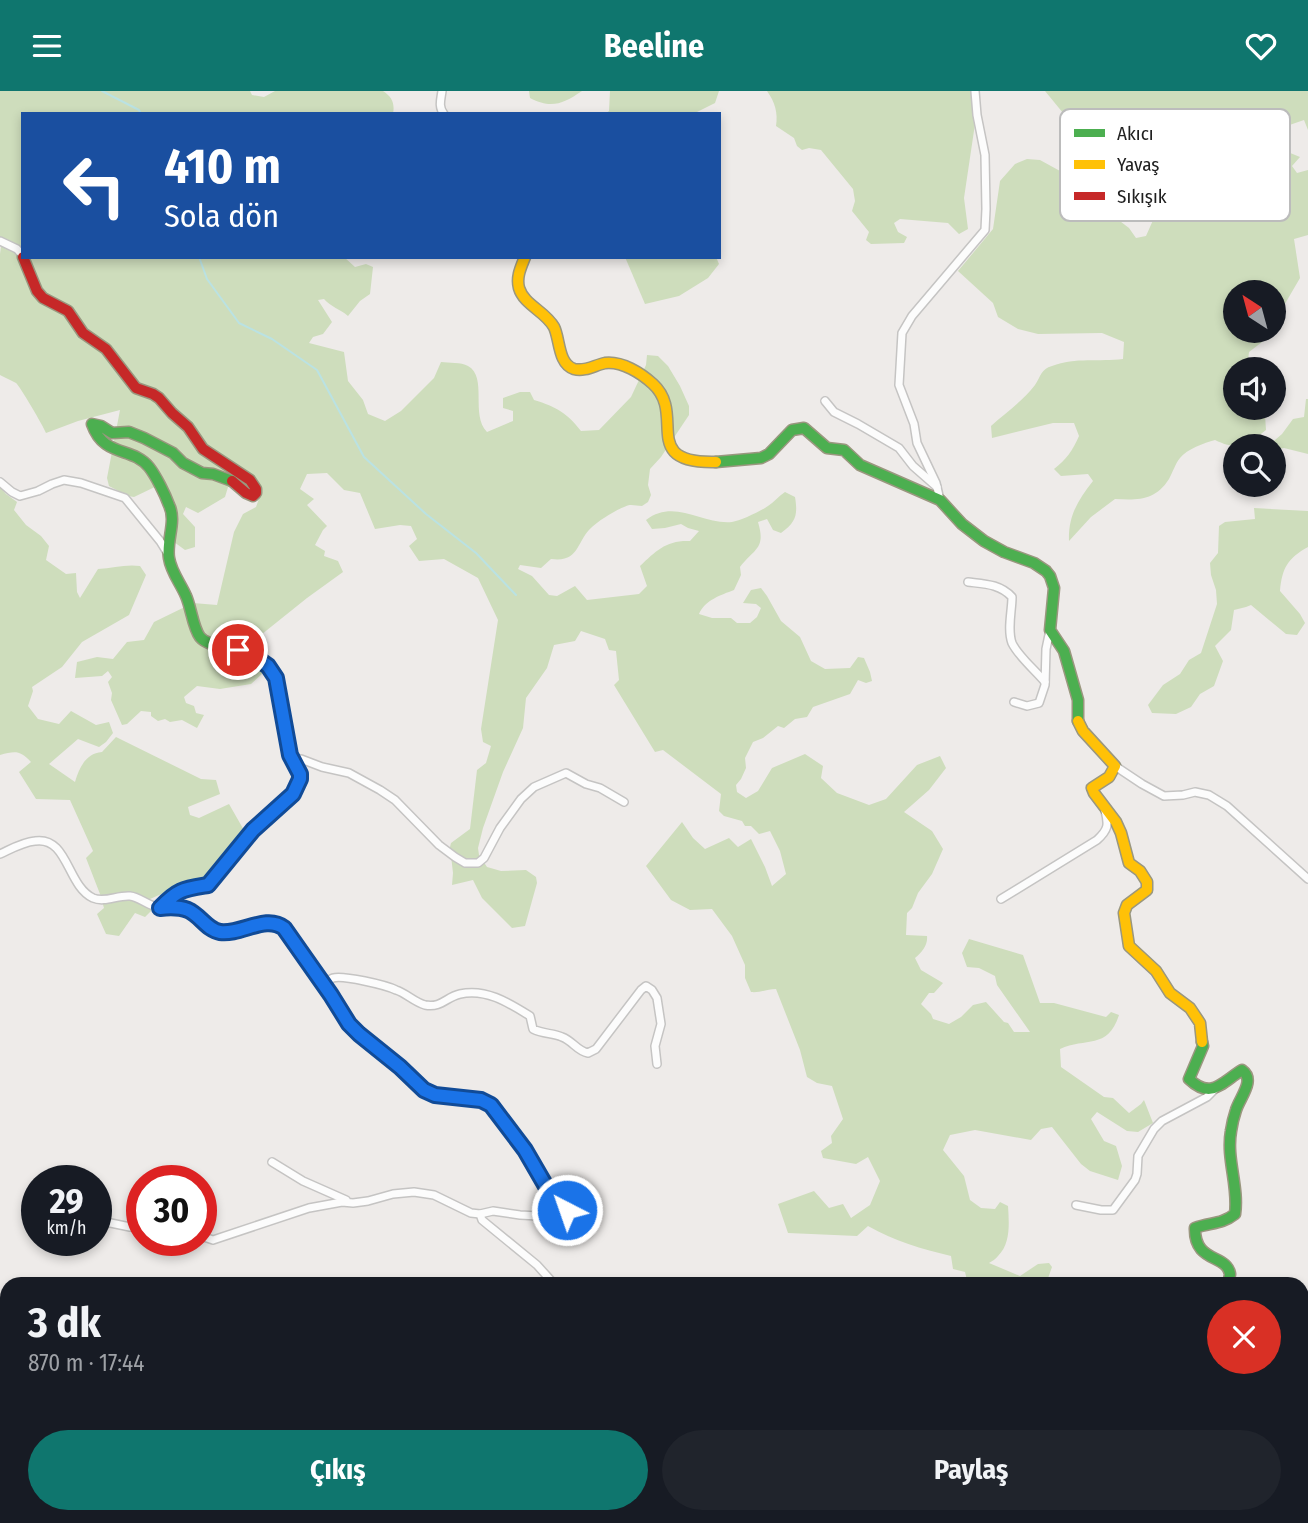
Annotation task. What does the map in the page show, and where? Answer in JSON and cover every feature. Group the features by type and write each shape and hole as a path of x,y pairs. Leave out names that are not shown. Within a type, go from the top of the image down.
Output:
{"street":[{"path":"442,91 442,112"},
{"path":"940,500 917,443 914,424 900,385 902,333 912,316 985,230 985,155 975,91"},
{"path":"0,241 17,249 21,254"},
{"path":"24,259 37,291 43,298 68,311 83,333 107,349 136,389 159,398 188,427 203,449 250,480 256,489 253,496 232,481 192,468 173,453 144,438 129,432 112,433 92,424 107,446 130,454 149,467 171,507 168,555"},
{"path":"524,259 517,277 518,286 523,297 549,320 555,329 565,362 570,367 584,369 608,363 620,364 650,382 658,389 664,402 668,440 672,450 680,458 694,462 761,458 769,454 792,430 804,428 827,448 844,450 860,465 940,500 963,525 995,548 1046,570 1054,585 1045,682 1039,703 1027,706 1014,702"},
{"path":"825,401 835,412 899,448 913,466 937,487"},
{"path":"0,482 20,496 64,480 125,498 168,555 186,595 199,636 208,643 255,657 268,666 276,678 290,755 300,774 293,794 253,830 208,885 183,889 172,895 160,908"},
{"path":"968,582 994,585 1005,589 1012,597 1012,642 1045,682"},
{"path":"1050,629 1065,651 1078,700 1078,721 1083,731 1115,766 1164,796 1195,792 1209,795 1227,806 1308,879"},
{"path":"293,760 302,759 349,773 380,790 395,800 439,845 465,863 478,863 484,857 500,828 521,799 534,787 566,773 586,784 600,787 624,801"},
{"path":"1115,766 1110,777 1092,788 1121,833 1129,863 1140,871 1147,882 1147,890 1127,905 1124,913 1129,946 1156,971 1170,993 1190,1008 1200,1023 1203,1046 1189,1079 1194,1084 1215,1089"},
{"path":"1001,899 1104,834 1108,823 1104,807"},
{"path":"0,853 25,843 47,841 60,852 84,892 93,898 103,900 128,896 160,908 186,909 217,932 278,923 324,983 349,1024 359,1034 424,1090 435,1095 481,1100 491,1105 525,1150 547,1188 567,1210 556,1217 493,1211 471,1213 434,1195 414,1192 309,1208 217,1239"},
{"path":"324,983 333,978 345,977 397,990 426,1005 441,1004 458,994 477,992 504,1000 530,1016 533,1029 561,1036 580,1051 588,1053 596,1049 646,986 657,998 661,1024 655,1046 657,1064"},
{"path":"1076,1205 1113,1210 1135,1180 1138,1156 1154,1129 1162,1121 1199,1101 1242,1070 1246,1072 1248,1083 1237,1109 1229,1140 1237,1206 1235,1215 1217,1224 1203,1224 1195,1228 1194,1235 1195,1242 1202,1251 1227,1268 1230,1277"},
{"path":"272,1162 303,1181 353,1203"},
{"path":"480,1214 482,1220 548,1277"}],"green space":[{"path":"0,91 250,91 252,95 264,97 275,91 383,91 393,103 393,112 21,112 21,259 346,259 355,267 366,264 373,267 370,294 360,301 348,316 324,299 318,300 332,322 323,334 313,337 309,343 344,352 348,381 363,400 368,414 385,421 401,411 434,378 441,362 458,363 474,371 480,416 487,432 513,421 513,411 503,408 503,398 520,392 530,392 534,400 561,411 581,431 599,430 631,397 646,365 647,355 658,356 668,366 680,386 689,406 689,415 650,469 648,485 651,495 648,502 642,506 622,508 600,521 567,558 551,559 541,568 520,565 518,569 532,576 549,595 557,596 575,586 587,600 639,594 647,586 640,566 662,548 674,542 690,541 699,531 681,524 652,529 646,520 667,511 732,522 765,508 785,492 795,497 796,513 793,522 781,533 773,530 767,519 758,522 760,543 740,567 741,575 734,590 709,602 699,614 712,618 731,618 737,623 750,623 761,608 756,604 743,603 751,590 761,588 781,621 800,637 811,661 825,669 850,668 858,657 864,658 872,681 866,683 858,680 850,694 813,707 807,717 795,719 784,728 778,726 753,742 745,758 746,768 736,785 737,792 746,798 758,791 772,768 805,754 823,766 821,778 837,793 869,805 886,799 917,765 940,756 946,768 929,790 904,812 932,831 943,849 932,874 907,913 906,935 927,936 924,948 915,958 921,970 943,983 934,993 929,993 921,1004 933,1019 949,1024 973,1005 986,1002 1014,1032 1030,1032 997,985 995,976 979,968 967,967 962,953 969,939 1023,955 1040,1003 1054,1003 1106,1017 1111,1012 1119,1015 1109,1033 1102,1038 1060,1049 1061,1067 1104,1097 1113,1098 1129,1113 1144,1100 1153,1123 1138,1132 1127,1131 1097,1112 1091,1119 1104,1141 1116,1146 1122,1166 1118,1180 1090,1171 1081,1164 1052,1127 1041,1129 1031,1140 975,1130 950,1135 943,1150 964,1176 970,1200 981,1208 995,1209 1000,1202 1008,1206 1005,1245 989,1263 1020,1276 1038,1264 1049,1263 1052,1267 1048,1277 966,1277 965,1272 953,1269 951,1256 908,1244 868,1226 857,1236 788,1233 778,1204 814,1191 829,1208 843,1204 851,1218 870,1205 880,1181 868,1157 856,1164 823,1158 821,1151 832,1143 831,1136 843,1119 832,1086 817,1083 807,1077 800,1050 776,989 751,992 745,978 745,965 732,936 712,909 690,910 671,900 646,866 682,822 705,849 729,838 738,847 751,839 772,886 786,874 780,851 770,831 759,834 751,826 745,826 742,821 724,816 719,811 721,794 663,750 655,752 614,685 619,680 616,651 609,650 605,639 581,631 575,641 554,645 547,668 526,698 523,728 503,772 483,828 478,848 487,867 501,871 526,870 536,877 537,883 525,926 512,928 482,898 473,880 452,885 451,843 470,829 477,770 486,763 491,746 483,742 481,729 498,620 478,578 444,559 419,561 409,546 417,539 411,526 375,529 360,493 344,490 327,473 307,474 300,489 314,499 307,505 327,526 315,545 325,551 324,556 338,561 343,572 251,643 263,673 251,684 220,689 197,686 184,697 186,703 194,706 196,713 204,715 197,728 182,720 158,721 151,716 151,712 141,711 127,724 122,725 111,700 112,693 108,682 112,677 108,671 102,676 75,678 77,662 97,657 113,659 127,642 144,640 154,622 193,603 217,605 234,532 243,514 256,507 262,490 248,474 232,474 225,497 198,513 186,507 183,514 195,527 195,547 185,550 174,542 161,484 134,497 109,486 107,478 120,410 46,433 18,385 0,375"},
{"path":"529,91 582,91 563,102 551,104 530,98"},
{"path":"610,91 719,91 715,103 697,112 609,111"},
{"path":"767,91 971,91 975,124 964,198 968,229 959,234 948,223 900,219 894,223 898,232 907,237 904,243 871,244 866,240 869,232 852,211 855,201 853,189 821,150 802,150 794,138 776,126 775,108"},
{"path":"1045,91 1308,91 1308,130 1304,120 1290,125 1290,109 1060,109"},
{"path":"1290,153 1300,157 1292,166 1297,173 1308,170 1308,235 1294,239 1300,278 1286,302 1286,280 1223,280 1223,343 1261,343 1249,352 1248,357 1223,357 1223,420 1265,420 1266,430 1261,434 1223,434 1223,443 1215,440 1191,449 1180,458 1169,479 1158,492 1139,499 1115,499 1091,517 1069,541 1070,524 1075,509 1093,481 1088,474 1061,476 1054,469 1069,454 1079,436 1074,423 1053,423 992,438 991,426 1025,396 1048,367 1070,362 1123,359 1124,342 1102,333 1038,334 1018,329 998,317 993,303 958,271 993,229 1000,181 1015,164 1027,159 1040,160 1060,171 1060,221 1120,221 1136,238 1146,236 1153,221 1290,221"},
{"path":"626,259 717,259 719,264 708,278 679,296 645,304"},
{"path":"1308,399 1308,454 1286,448 1286,434 1282,434 1293,419 1304,417"},
{"path":"0,487 17,502 14,510 26,525 49,546 46,560 66,574 76,573 80,598 98,569 140,566 146,575 129,615 82,642 62,667 32,687 28,706 38,719 59,724 71,711 96,725 109,722 113,733 99,747 78,739 49,764 75,782 87,758 102,752 116,737 201,779 216,780 220,794 188,807 190,815 199,818 229,804 245,832 208,880 175,888 150,899 152,910 145,917 135,913 119,936 106,934 97,914 104,908 86,858 93,851 70,800 36,799 19,772 31,762 24,755 17,753 0,755"},
{"path":"1254,508 1308,511 1308,547 1295,555 1287,565 1280,591 1305,623 1297,635 1286,634 1251,605 1234,610 1231,630 1215,646 1223,661 1214,686 1200,694 1191,707 1176,714 1152,713 1148,705 1163,685 1180,674 1189,660 1201,653 1217,604 1210,563 1218,553 1219,526 1225,522 1255,519"}],"waterway":[{"path":"102,91 140,112"},
{"path":"200,259 207,279 239,323 272,339 317,370 364,457 426,514 476,553 516,595"}],"traffic: fast":[{"path":"232,481 202,473 183,463 173,453 144,438 129,432 112,433 92,424 104,442 135,456 149,467 160,485 171,511 168,551 170,563 186,596 200,637 208,643 243,652 259,660 271,672 278,690"},
{"path":"716,462 761,458 769,454 792,430 804,428 827,448 844,450 860,465 940,500 962,524 984,541 1046,571 1054,588 1050,630 1064,651 1078,700 1078,721"},
{"path":"1202,1042 1203,1046 1189,1079 1210,1089 1242,1070 1248,1079 1231,1128 1235,1214 1220,1222 1195,1228 1200,1247 1228,1268 1229,1277"}],"traffic: slow":[{"path":"524,259 519,276 519,288 525,299 554,327 565,362 574,369 582,370 611,363 637,372 653,384 662,396 668,435 671,446 678,455 692,460 716,462"},
{"path":"1078,721 1083,731 1115,766 1109,777 1092,788 1116,822 1129,863 1140,871 1147,882 1147,890 1127,905 1124,913 1129,946 1156,971 1170,993 1190,1008 1200,1023 1202,1042"}],"traffic: jam":[{"path":"24,259 37,291 43,298 68,311 83,333 106,349 136,388 159,398 188,427 203,449 250,480 256,493 253,496 246,493 232,481"},
{"path":"161,908 182,891 208,885 253,830 293,794 301,774 290,755 278,690"}],"route":[{"path":"238,650 268,666 276,678 290,755 300,779 293,794 253,830 208,885 183,889 172,895 160,908 186,909 217,932 278,923 349,1024 359,1034 424,1090 435,1095 481,1100 491,1105 525,1150 547,1188 567,1210"}]}
